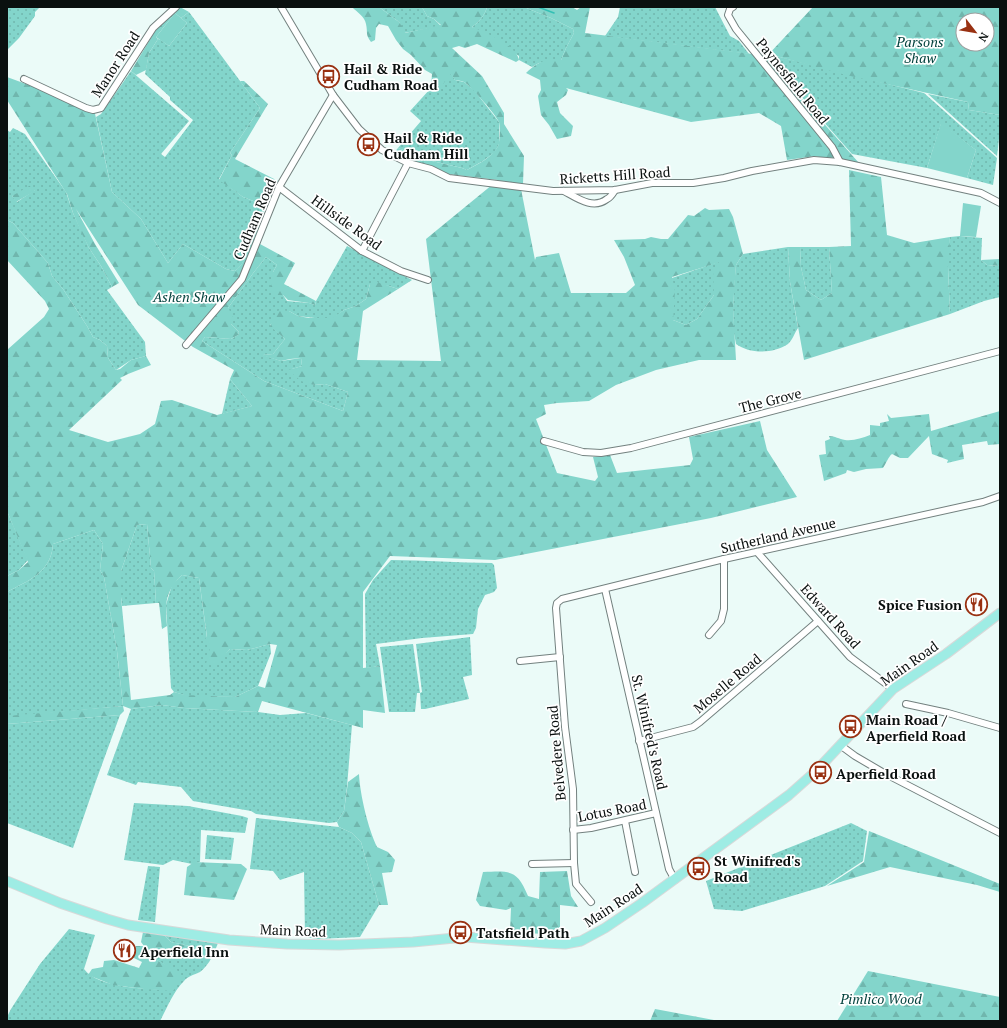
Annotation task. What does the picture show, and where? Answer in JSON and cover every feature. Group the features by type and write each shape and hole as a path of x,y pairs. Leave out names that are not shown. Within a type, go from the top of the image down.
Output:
{"main road":[{"name":"Main Road","path":"7,881 60,903 107,920 128,925 236,941 339,945 414,942 465,937 545,943 572,943 585,940 675,880 789,795 816,771 893,689 946,654 1000,613"}],"street":[{"name":"Manor Road","path":"24,79 86,108 93,110 101,108 153,28 176,7"},
{"name":"Ricketts Hill Road","path":"280,7 332,95 360,129 382,150 408,163 431,169 449,178 553,191 615,190 652,183 693,183 724,178 752,170 814,160 840,162 982,193 1000,203"},
{"name":"Paynesfield Road","path":"733,7 730,9 728,15 754,52 832,147 840,162"},
{"name":"Cudham Road","path":"186,345 242,279 279,187 332,95"},
{"path":"362,251 408,163"},
{"name":"Hillside Road","path":"279,187 362,251 402,271 428,280"},
{"path":"564,190 586,203 599,204 608,199 615,190"},
{"name":"The Grove","path":"544,441 583,452 601,453 631,448 1000,351"},
{"name":"Sutherland Avenue","path":"562,599 724,559 983,502 1000,496"},
{"name":"Edward Road","path":"757,552 850,657 893,689"},
{"path":"709,635 721,621 724,609 724,559"},
{"name":"St. Winifred's Road","path":"605,589 669,869 675,880"},
{"name":"Belvedere Road","path":"562,599 556,608 565,727 574,789 573,830 576,884 591,902"},
{"name":"Moselle Road","path":"640,741 693,727 818,621"},
{"path":"520,661 560,657"},
{"path":"906,704 948,713 1000,728"},
{"path":"840,745 855,756 884,773 1000,833"},
{"name":"Lotus Road","path":"573,830 592,828 656,813"},
{"path":"625,821 635,872"},
{"path":"532,864 574,863"}],"green space":[{"path":"7,7 40,7 35,12 35,16 19,38 7,50"},
{"path":"180,7 189,12 181,18 175,13 156,37 158,39 149,53 146,70 136,75 131,71 157,28"},
{"name":"Ashen Shaw","path":"352,7 379,7 399,22 405,33 441,25 434,19 427,16 422,7 487,7 485,13 472,27 500,40 513,50 519,60 516,62 477,44 465,48 459,46 452,48 482,76 504,113 504,124 524,156 523,184 520,184 535,260 536,257 559,253 571,293 626,293 635,285 624,257 614,240 645,239 651,237 668,239 688,215 694,216 705,208 709,210 729,209 733,217 743,254 736,265 733,308 736,360 699,360 656,370 616,385 589,401 544,405 546,414 536,419 557,473 595,481 598,477 593,457 610,455 617,473 690,465 693,459 689,437 760,421 767,450 797,497 711,518 495,560 390,556 363,592 363,668 380,666 385,713 363,710 363,728 262,701 258,712 184,708 162,705 131,709 123,706 117,651 104,577 100,570 103,544 94,530 53,544 48,562 43,569 31,579 7,592 7,576 19,570 28,562 7,511 7,350 44,317 49,309 45,301 7,260 7,220 13,223 48,263 52,276 63,289 93,337 100,340 107,346 108,358 116,370 120,369 131,360 146,356 151,365 120,378 122,380 69,430 108,442 140,434 155,424 161,401 172,400 217,415 252,406 230,379 234,370 193,347 138,305 76,209 119,283 112,287 81,232 67,194 7,100 7,77 94,109 112,192 141,219 168,263 183,244 226,269 235,271 244,259 247,242 252,231 257,225 260,226 237,281 241,283 244,279 260,244 295,263 284,284 316,301 315,305 288,300 283,295 274,295 270,291 273,272 277,265 266,257 228,308 233,316 231,324 239,332 238,335 231,339 205,337 202,341 264,381 343,411 348,392 325,384 314,385 301,381 288,370 302,366 301,358 281,361 261,355 273,354 285,339 270,326 279,310 289,311 298,316 309,318 332,318 344,310 356,306 366,299 370,284 377,282 398,289 363,311 357,360 441,361 426,239 498,180 448,174 393,154 398,148 432,161 467,170 493,154 498,146 500,134 499,122 497,118 472,89 463,82 455,80 451,74 443,84 431,88 432,74 425,70 403,49 388,26 379,24 376,28 375,40 371,42 367,35 364,19","holes":["720,262 713,270 714,295 697,319 686,325 673,320 675,291 672,277","147,524 151,568 154,571 156,603 159,603 162,629 167,626 167,598 176,581 182,575 199,578 207,637 205,637 210,648 206,664 215,666 230,649 247,650 270,644 277,645 265,688 258,686 235,697 185,695 174,692 170,695 131,700 121,597 121,571 137,525"]},
{"path":"379,7 422,7 427,16 434,19 441,26 404,33 399,22"},
{"path":"487,7 524,7 573,29 574,33 561,60 539,63 532,67 519,60 519,56 472,27 485,13"},
{"name":"Parsons Shaw","path":"524,7 572,7 577,10 581,7 590,7 585,33 767,56 813,7 1000,7 1000,115 969,110 968,102 846,75 776,56 770,61 859,163 837,161 815,156 787,160 781,126 759,113 691,122 566,88 568,90 566,95 557,102 560,113 573,126 571,136 557,139 541,115 538,96 541,90 540,80 526,73 533,67 547,60 561,60 574,33 573,29"},
{"path":"620,7 715,7 730,36 739,41 749,54 605,36 618,17"},
{"path":"189,12 260,108 230,153 232,155 219,179 243,197 266,206 258,224 248,236 244,261 235,271 226,269 183,244 168,263 141,219 112,192 96,117 101,114 131,71 189,121 161,154 165,157 193,120 170,100 170,97 145,74 149,53 158,39 169,46 187,23 181,18"},
{"path":"175,13 187,23 169,46 156,37"},
{"path":"776,56 924,93 997,158 993,185 967,178 976,150 941,124 927,168 852,154 770,61"},
{"path":"451,73 455,80 464,82 474,90 499,122 499,144 495,152 467,170 432,161 398,148 421,121 410,111 431,88 437,87"},
{"path":"240,81 244,81 268,104 235,159 278,181 266,206 243,197 219,180 232,155 230,153 260,108"},
{"path":"928,94 968,102 969,110 1000,115 997,156"},
{"path":"941,123 976,150 967,178 927,168"},
{"path":"13,128 25,134 66,192 73,213 89,248 112,287 107,290 145,342 146,356 131,360 116,370 108,358 107,346 100,340 93,337 63,289 52,276 48,263 13,223 7,220 7,130 10,132","holes":["35,190 17,202 12,196"]},
{"path":"849,170 881,177 887,235 914,243 950,237 948,267 950,314 804,360 790,282 788,247 800,247 801,267 806,290 821,300 832,293 829,247 851,246"},
{"path":"31,185 35,191 16,202 12,196"},
{"path":"963,203 981,206 976,237 960,236"},
{"path":"960,236 982,238 981,260 987,265 1000,266 1000,297 984,301 950,314 948,267 946,267 950,237"},
{"path":"347,246 412,280 398,289 389,286 370,284 366,299 356,306 344,310 331,320 298,316 289,311 270,325 285,339 273,354 263,355 281,361 301,358 302,366 292,369 314,385 325,384 348,392 343,411 264,381 202,341 205,337 231,339 238,335 239,332 231,324 228,308 266,257 277,265 273,272 274,295 283,295 287,301 315,305"},
{"path":"788,247 790,282 798,328 788,344 776,350 762,352 748,350 736,344 734,333 733,308 736,265 743,254"},
{"path":"800,247 829,247 832,293 821,300 806,290 801,267"},
{"path":"1000,259 1000,266 987,265 981,260"},
{"path":"721,261 714,295 697,319 686,325 673,320 672,278"},
{"path":"230,379 252,406 222,414"},
{"path":"1000,411 1000,444 988,445 987,441 962,445 964,459 947,463 948,460 932,454 929,436 908,458 900,458 892,454 883,468 866,469 854,472 847,470 846,473 824,481 819,455 826,454 825,441 830,439 829,436 848,440 858,439 870,435 870,425 880,426 880,423 889,421 887,414 891,418 929,414 931,431"},
{"path":"7,511 28,560 19,570 7,576"},
{"path":"147,524 151,568 154,571 156,603 122,606 121,571 137,525"},
{"path":"94,530 103,544 100,570 104,577 117,651 123,706 7,717 7,592 31,579 43,569 48,562 53,544"},
{"path":"391,560 492,563 494,565 497,588 494,592 485,595 478,609 476,628 473,634 422,638 376,644 380,666 366,668 365,594 373,580"},
{"path":"182,575 199,578 207,638 226,653 230,649 247,650 270,644 271,653 258,686 235,697 187,696 174,692 171,688 166,605 172,585"},
{"path":"470,637 472,675 463,677 469,699 421,709 420,693 422,692 416,644"},
{"path":"413,644 420,693 417,693 415,712 389,712 380,647"},
{"path":"162,705 280,715 306,713 352,725 344,811 337,822 329,823 256,814 251,811 193,801 181,787 138,782 136,785 107,775 131,709"},
{"path":"123,706 124,711 120,715 7,724 7,716"},
{"path":"120,715 73,848 7,823 7,724"},
{"path":"359,774 363,801 377,847 388,852 395,860 392,872 382,873 388,905 379,905 361,842 352,833 339,827 337,822 344,811 348,782"},
{"path":"134,803 188,806 242,816 248,818 245,833 201,830 200,862 192,864 173,860 163,865 124,860"},
{"path":"256,818 339,827 352,833 361,842 379,905 360,937 318,939 305,937 304,872 280,880 273,871 250,869"},
{"path":"851,823 867,831 863,861 825,886 742,911 714,909 706,881"},
{"path":"869,831 1000,884 1000,892 977,885 890,867 827,886 864,862"},
{"path":"207,835 234,838 231,860 205,859"},
{"path":"194,862 241,864 247,869 234,900 184,895 187,867"},
{"path":"148,866 160,867 155,922 138,920"},
{"path":"567,871 571,896 578,907 560,905 560,935 510,932 511,908 506,910 480,906 476,900 483,872 506,872 512,874 520,881 528,896 539,899 540,872"},
{"path":"69,929 95,935 84,969 91,976 101,981 126,987 173,990 167,966 155,959 159,955 179,956 198,953 199,948 171,942 164,935 218,943 209,963 200,972 187,978 180,985 173,995 160,1021 7,1021 7,1017 11,1009 40,964"},
{"path":"143,932 164,935 171,942 199,948 198,953 194,954 179,956 159,955 155,959 180,972 179,982 173,991 113,985 88,975 92,969 103,967 104,961 114,960 139,968 142,962 132,957 136,946 144,946 141,942"},
{"name":"Pimlico Wood","path":"868,971 1000,997 1000,1018 998,1021 837,1021"},
{"path":"655,1009 714,1020 714,1021 650,1021"}],"waterway":[{"path":"538,7 554,13"}],"place":[{"name":"Hail & Ride Cudham Road","path":"329,76"},
{"name":"Hail & Ride Cudham Hill","path":"368,145"},
{"name":"Spice Fusion","path":"977,604"},
{"name":"Main Road / Aperfield Road","path":"850,727"},
{"name":"Aperfield Road","path":"820,773"},
{"name":"St Winifred's Road","path":"699,868"},
{"name":"Tatsfield Path","path":"461,932"},
{"name":"Aperfield Inn","path":"125,951"}]}
